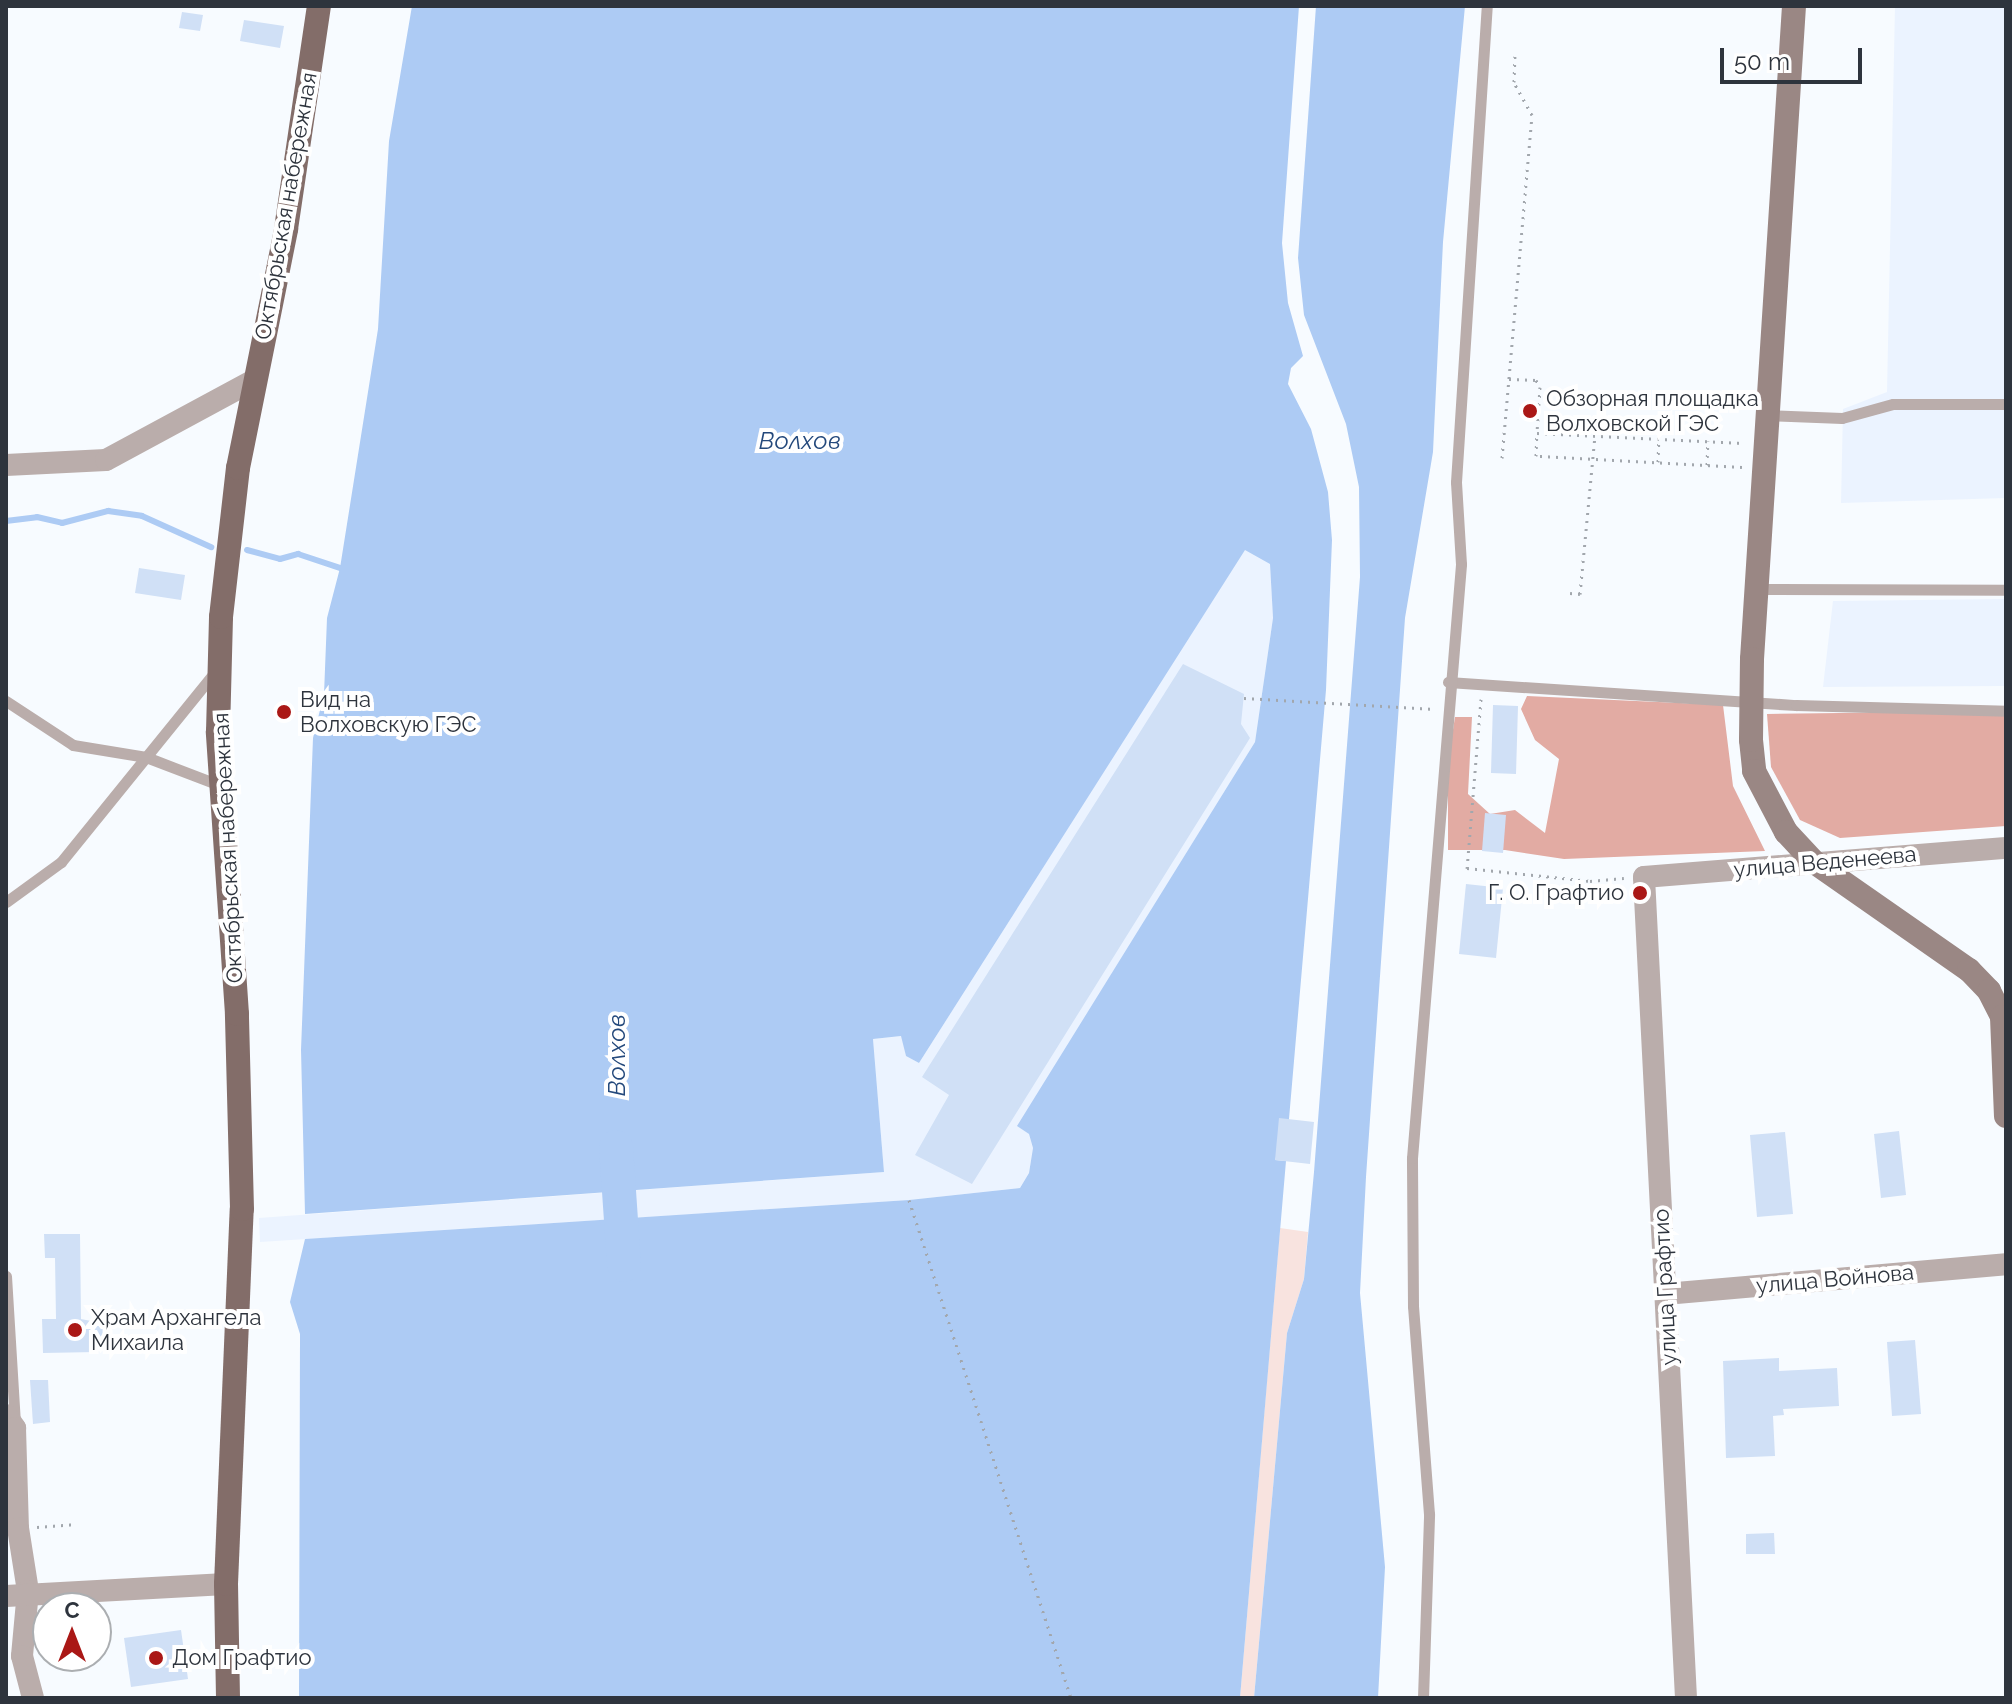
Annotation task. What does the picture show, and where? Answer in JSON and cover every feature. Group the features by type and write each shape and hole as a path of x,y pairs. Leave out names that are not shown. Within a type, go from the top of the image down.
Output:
{"main road":[{"name":"Октябрьская набережная","path":"228,1698 226,1584 242,1209 220,665 238,468 286,229 319,6"}],"street":[{"path":"1794,6 1752,659 1751,740 1754,771 1767,802 1814,862 1969,970 1989,991 2002,1017 2006,1116"},
{"path":"6,465 106,460 254,380"},
{"name":"улица Веденеева","path":"1644,877 2006,848"},
{"name":"улица Графтио","path":"1644,877 1686,1698"},
{"name":"улица Войнова","path":"1665,1294 2006,1264"},
{"path":"10,1422 18,1528 28,1591 22,1656 33,1698"},
{"path":"6,1596 28,1591 226,1584"}],"lane":[{"path":"1423,1698 1429,1514 1413,1306 1412,1158 1448,682 1461,564 1456,482 1487,6"},
{"path":"1767,415 1842,418 1893,404 2006,404"},
{"path":"1757,589 2006,590"},
{"path":"6,902 61,862 220,665"},
{"path":"1448,682 1859,708 2006,711"},
{"path":"6,701 73,745 146,757 208,777 223,787"},
{"path":"6,1276 10,1422"}],"path":[{"path":"1502,458 1532,115 1514,82 1515,56"},
{"path":"1509,379 1536,380 1540,387 1536,456 1742,467"},
{"path":"1537,433 1743,443"},
{"path":"1570,593 1580,594 1595,435"},
{"path":"1658,462 1659,439"},
{"path":"1707,465 1708,441"},
{"path":"1483,683 1467,868 1590,881 1644,877"},
{"path":"1244,698 1447,710"},
{"path":"909,1200 1071,1698"},
{"path":"18,1528 77,1524"}],"shaded area":[{"path":"1895,6 2006,6 2006,498 1841,503 1843,409 1887,392"},
{"path":"1245,549 1270,563 1273,618 1255,742 1018,1126 1029,1134 1033,1148 1029,1173 1020,1188 909,1200 260,1242 259,1218 884,1172 873,1039 902,1036 906,1056 919,1063"},
{"path":"2006,599 2006,686 1823,687 1833,601"},
{"path":"1527,696 1723,705 1733,786 1765,851 1564,859 1505,850 1448,850 1448,762 1455,717 1472,717 1468,794 1490,814 1515,810 1545,833 1559,759 1535,740 1521,709"},
{"path":"2006,711 2006,826 1840,838 1800,820 1771,767 1767,714"},
{"path":"1280,1228 1308,1232 1304,1279 1287,1333 1254,1698 1240,1698"}],"water":[{"name":"Волхов","path":"412,6 1299,6 1282,243 1288,303 1303,356 1291,368 1288,384 1311,429 1328,492 1332,540 1326,690 1289,1119 1275,1160 1286,1161 1240,1698 299,1698 300,1334 290,1302 305,1239 909,1200 1020,1188 1029,1173 1033,1148 1029,1134 1017,1126 1255,742 1273,618 1270,564 1245,550 919,1063 906,1056 901,1036 873,1039 884,1172 305,1214 301,1050 313,738 324,694 327,618 340,568 378,329 389,141"},
{"path":"1316,6 1465,6 1443,242 1433,452 1405,618 1360,1293 1385,1567 1378,1698 1254,1698 1287,1333 1304,1279 1360,577 1359,487 1346,424 1304,315 1298,258"}],"building":[{"path":"182,12 203,15 200,31 179,28"},
{"path":"244,20 284,26 280,48 240,41"},
{"path":"139,568 185,575 181,600 135,593"},
{"path":"1183,664 1244,694 1241,724 1250,738 972,1184 915,1155 949,1095 922,1077"},
{"path":"1493,705 1518,706 1516,774 1491,773"},
{"path":"1485,813 1506,815 1503,853 1482,851"},
{"path":"1466,884 1503,888 1496,958 1459,954"},
{"path":"1279,1118 1314,1122 1310,1164 1275,1160"},
{"path":"1899,1131 1906,1195 1881,1198 1874,1134"},
{"path":"1785,1132 1793,1214 1757,1217 1750,1135"},
{"path":"44,1234 80,1234 81,1319 106,1324 110,1336 96,1352 43,1353 42,1319 56,1319 55,1258 45,1258"},
{"path":"1915,1340 1921,1414 1892,1416 1887,1342"},
{"path":"1779,1358 1779,1371 1837,1368 1839,1406 1783,1409 1784,1415 1773,1416 1775,1456 1726,1458 1723,1361"},
{"path":"30,1380 48,1380 50,1422 33,1424"},
{"path":"1774,1533 1775,1554 1746,1554 1746,1534"},
{"name":"Дом Графтио","path":"181,1630 188,1679 131,1687 124,1638"}],"waterway":[{"path":"6,521 37,517 62,523 108,511 142,516 211,547"},
{"path":"247,550 280,559 298,554 340,568"},
{"name":"Волхов","path":"616,1147 624,1265"}],"place":[{"name":"Обзорная площадка Волховской ГЭС","path":"1530,411"},
{"name":"Вид на Волховскую ГЭС","path":"284,712"},
{"name":"Г. О. Графтио","path":"1640,893"},
{"name":"Храм Архангела Михаила","path":"75,1330"},
{"name":"Дом Графтио","path":"156,1658"}]}
